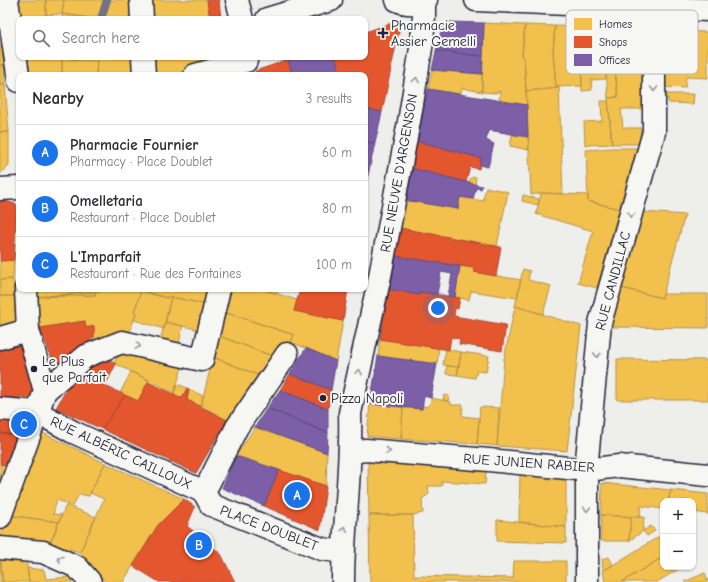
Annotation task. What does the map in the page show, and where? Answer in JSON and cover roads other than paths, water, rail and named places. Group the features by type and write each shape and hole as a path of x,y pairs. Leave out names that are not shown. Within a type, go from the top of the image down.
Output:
{"street":[{"path":"7,0 18,72"},
{"path":"141,0 142,16"},
{"path":"237,0 241,16"},
{"path":"277,16 331,0"},
{"path":"397,0 400,2 414,4 425,1"},
{"path":"476,0 708,10"},
{"name":"RUE NEUVE D'ARGENSON","path":"343,582 343,552 351,436 350,413 380,276 413,95 422,42 425,1"},
{"path":"143,60 144,72"},
{"path":"209,72 247,64"},
{"name":"RUE CANDILLAC","path":"587,582 587,470 600,323 654,132 654,74"},
{"path":"0,189 16,188"},
{"path":"26,292 28,330 45,391"},
{"path":"0,517 45,391 86,356 122,342 202,360 218,292"},
{"path":"0,338 28,330"},
{"path":"204,492 237,427 287,354"},
{"path":"0,409 37,412"},
{"name":"RUE ALBÉRIC CAILLOUX","path":"37,412 73,432 204,492"},
{"name":"RUE JUNIEN RABIER","path":"350,452 366,450 490,460 587,470 619,466 708,475"},
{"name":"PLACE DOUBLET","path":"204,492 211,505 322,549 343,552"},
{"path":"0,548 43,552 77,567 90,582"}],"waterway":[{"path":"102,16 107,0"}],"place":[{"name":"Pharmacie Assier Gemelli","path":"383,33"},
{"name":"Le Plus que Parfait","path":"34,369"},
{"name":"Pizza Napoli","path":"323,398"},
{"name":"L'Imparfait","path":"24,424"},
{"name":"Pharmacie Fournier","path":"297,495"},
{"name":"Omelletaria","path":"199,545"}]}
